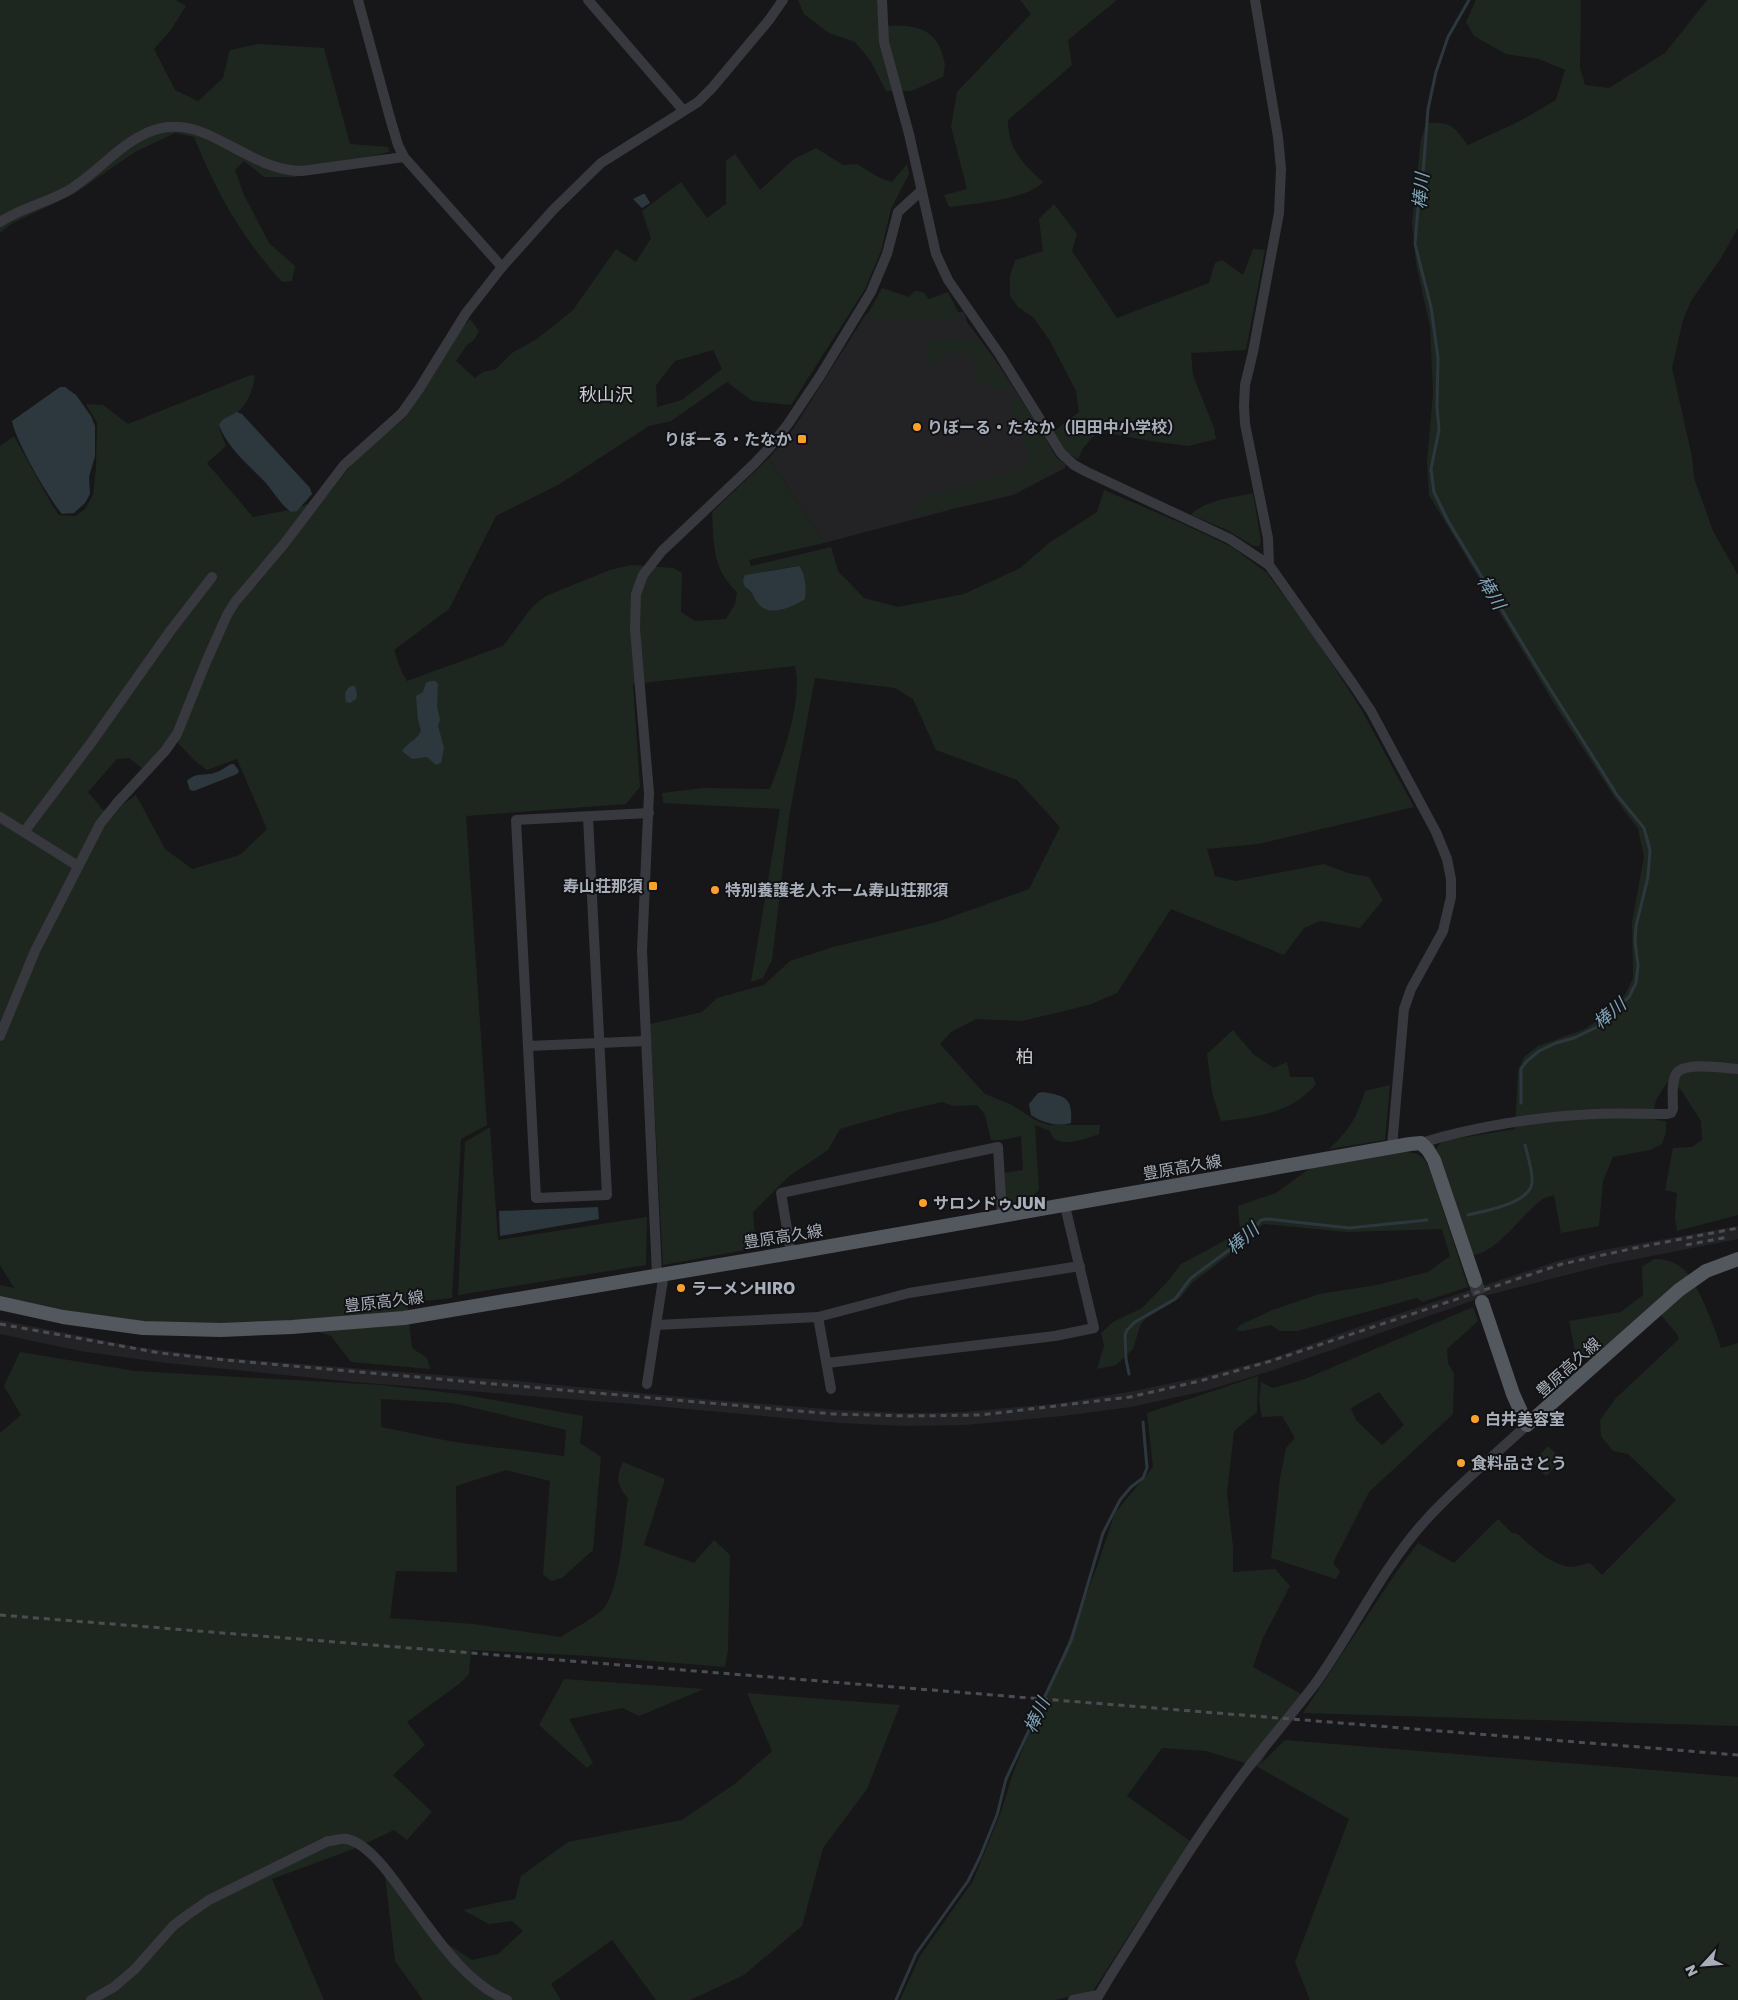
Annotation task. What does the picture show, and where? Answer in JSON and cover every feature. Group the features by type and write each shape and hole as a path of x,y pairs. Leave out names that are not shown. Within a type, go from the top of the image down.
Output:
{"main road":[{"name":"豊原高久線","path":"0,1303 63,1317 144,1328 221,1330 292,1327 404,1318 1066,1206 1392,1146 1421,1144"},
{"path":"1421,1144 1428,1150 1434,1160 1475,1281"},
{"name":"豊原高久線","path":"1482,1302 1513,1394 1527,1426 1679,1290 1706,1271 1738,1259"}],"street":[{"path":"358,0 390,118 398,145 404,157 502,267"},
{"path":"588,0 683,110"},
{"path":"0,1036 35,951 78,866 107,815 165,751 177,734 206,662 234,602 284,544 344,465 402,413 435,364 456,328 502,267 553,210 601,163 698,102 769,20 783,0"},
{"path":"882,0 884,42 909,134 936,254 944,273 1000,355 1061,453 1074,465 1230,539 1269,565 1354,684 1436,832 1447,859 1451,879 1451,897 1443,931 1410,989 1404,1009 1392,1146"},
{"path":"1255,0 1278,137 1281,169 1279,213 1245,384 1244,406 1245,424 1268,538 1269,565"},
{"path":"0,222 69,190 133,140 150,131 170,126 187,127 204,132 260,160 288,171 302,171 404,157"},
{"path":"647,1384 661,1274 646,1041 642,944 649,793 635,629 636,594 651,564 662,551 754,464 788,424 820,376 870,292 887,254 898,212 922,191"},
{"path":"24,832 91,743 171,630 212,577"},
{"path":"588,817 607,1195 536,1198 516,820 649,813"},
{"path":"0,817 78,866"},
{"path":"528,1046 646,1041"},
{"path":"1421,1144 1458,1133 1534,1120 1594,1114 1668,1114 1673,1109 1676,1073 1683,1068 1691,1066 1738,1069"},
{"path":"791,1253 781,1193 998,1147 1002,1216"},
{"path":"827,1363 1055,1336 1094,1328 1066,1206"},
{"path":"656,1325 818,1317 909,1293 1080,1266"},
{"path":"818,1317 832,1390"},
{"path":"1073,2000 1098,1998 1215,1814 1244,1773 1327,1666 1389,1568 1425,1520 1527,1426"},
{"path":"91,2000 114,1987 135,1969 174,1926 209,1900 328,1841 346,1839 364,1848 380,1862 434,1934 462,1967 479,1984 507,2000"}],"shaded area":[{"path":"0,0 176,0 186,6 170,31 154,49 175,90 198,101 223,78 230,50 258,44 324,48 350,144 388,147 389,152 295,177 264,177 244,161 235,170 244,195 269,243 295,266 292,281 282,282 254,249 231,214 211,177 194,137 175,133 135,152 74,194 11,224 0,233"},
{"path":"798,0 877,0 877,9 889,26 913,27 932,36 937,42 943,57 945,66 943,77 911,91 886,91 870,60 855,42 829,33 804,14"},
{"path":"1020,0 1117,0 1068,40 1072,65 1008,120 1014,148 1023,162 1043,182 1026,193 1013,197 949,207 944,195 967,189 951,127 957,92 1031,14"},
{"path":"1476,0 1581,0 1580,67 1585,85 1609,88 1665,53 1707,0 1738,0 1738,228 1721,258 1691,301 1683,320 1672,368 1692,457 1694,478 1713,531 1738,575 1738,1215 1677,1231 1675,1218 1677,1193 1665,1190 1673,1148 1692,1147 1702,1140 1701,1121 1681,1090 1668,1082 1659,1095 1654,1109 1655,1120 1666,1121 1666,1132 1662,1144 1650,1150 1613,1157 1603,1181 1599,1226 1561,1233 1554,1195 1540,1201 1489,1249 1471,1255 1436,1149 1442,1141 1515,1129 1518,1071 1524,1057 1538,1046 1583,1030 1618,1004 1626,993 1633,978 1632,922 1644,857 1638,829 1615,798 1558,710 1429,495 1427,462 1433,393 1430,327 1416,263 1412,222 1421,140 1426,123 1441,123 1451,126 1468,145 1520,121 1556,100 1565,70 1539,59 1506,54 1474,36 1466,22"},
{"path":"816,148 843,165 857,164 880,178 892,182 907,164 909,174 891,209 881,251 865,289 791,405 752,401 727,382 671,421 649,426 558,485 496,516 449,609 394,650 402,673 407,681 503,646 533,606 546,596 610,570 631,565 673,568 682,573 681,612 695,621 726,619 735,604 737,592 723,574 719,565 714,545 712,512 769,458 824,543 749,560 751,566 831,547 838,571 864,598 898,607 964,594 1020,568 1049,543 1097,512 1104,490 1232,547 1267,573 1316,639 1361,709 1414,807 1258,844 1207,849 1215,876 1236,881 1324,864 1348,873 1369,877 1383,900 1360,928 1320,921 1304,928 1284,955 1171,909 1117,993 1089,1005 1022,1021 976,1019 951,1032 940,1044 985,1094 1010,1104 1037,1121 1049,1125 1100,1125 1099,1134 1079,1141 1064,1142 1058,1141 1050,1131 1035,1125 1039,1190 1022,1206 1006,1210 1003,1173 1023,1170 1021,1136 991,1140 985,1115 977,1105 954,1106 942,1102 840,1129 828,1150 788,1177 753,1212 756,1248 663,1265 650,1024 702,1012 717,998 764,985 790,961 833,947 937,922 1029,889 1060,827 1017,780 936,750 913,699 895,688 815,678 789,817 772,960 763,978 751,982 780,809 663,803 662,793 703,788 770,789 786,745 794,711 797,680 795,666 633,684 640,787 626,804 466,816 487,1125 461,1139 452,1298 407,1303 412,1348 427,1358 430,1369 351,1362 331,1336 285,1321 225,1325 145,1323 64,1311 0,1297 0,1285 14,1288 0,1265 0,446 14,436 59,515 75,516 85,509 93,495 96,467 97,423 86,404 103,405 128,424 248,376 255,375 248,400 233,417 219,428 226,446 207,463 253,517 295,509 327,496 356,459 405,418 459,331 470,319 479,331 474,340 467,345 456,361 475,378 483,372 496,369 512,353 537,339 573,310 616,249 636,262 651,238 642,211 681,182 707,218 726,204 726,161 735,154 760,190 794,159","holes":["713,350 722,369 682,400 657,407 656,385 675,361","798,566 754,598 745,575","171,736 194,760 207,770 237,759 267,829 240,855 192,869 165,849 136,795 121,806 103,810 88,792 117,759 129,758 143,769"]},
{"path":"645,194 650,203 642,208 633,199"},
{"path":"1054,204 1077,234 1072,251 1117,318 1209,283 1215,263 1222,260 1243,275 1253,249 1265,250 1246,350 1191,353 1193,375 1214,428 1216,439 1189,446 1098,431 1083,448 1078,459 1066,452 1053,432 1079,412 1076,391 1050,341 1033,317 1018,307 1010,296 1010,276 1015,260 1043,251 1039,219"},
{"path":"882,288 909,297 915,291 923,292 929,299 948,292 961,318 865,319"},
{"name":"りぼーる・たなか（旧田中小学校）","path":"964,312 967,322 996,361 1056,457 1066,465 1065,468 1013,495 824,543 769,458 793,429 866,314"},
{"path":"955,338 974,340 980,343 1006,379 1009,387 1003,391 980,384 974,377 974,357 968,354 950,354 938,362 929,363 925,356 926,346 932,340"},
{"path":"60,387 65,387 76,395 91,416 95,426 95,456 89,477 90,494 85,503 74,513 62,514 33,469 14,430 12,421"},
{"path":"1018,397 1038,426 1060,465 1059,469 1011,494 921,516 915,512 921,500 929,496 1009,472 1019,473 1028,466 1023,424 1019,416 1013,414 1010,406 1012,400"},
{"path":"237,412 242,414 310,488 312,494 297,511 291,512 284,505 265,482 239,456 223,434 219,425 222,420"},
{"path":"1253,493 1261,541 1259,547 1252,545 1227,530 1191,515 1196,510 1211,503"},
{"path":"799,566 804,577 805,599 780,610 768,610 762,607 751,591 745,587 743,581 745,575"},
{"path":"435,681 438,684 437,706 440,720 438,726 444,748 441,763 436,765 427,757 412,759 402,751 421,731 416,696 423,692 426,683"},
{"path":"351,686 355,686 357,694 356,699 350,703 346,702 345,693"},
{"path":"232,764 239,771 237,774 194,791 190,790 187,781 194,776 217,772"},
{"path":"1233,1030 1253,1054 1274,1068 1287,1062 1290,1077 1313,1077 1316,1084 1307,1094 1273,1112 1248,1118 1221,1121 1212,1092 1207,1054"},
{"path":"1390,1085 1385,1140 1329,1149 1352,1123 1365,1091"},
{"path":"1043,1092 1066,1099 1071,1108 1071,1123 1061,1125 1050,1124 1031,1115 1029,1104 1038,1093"},
{"path":"490,1127 498,1240 647,1217 646,1265 458,1295 465,1142"},
{"path":"1407,1152 1420,1156 1429,1167 1468,1287 1422,1302 1417,1298 1297,1331 1280,1331 1271,1325 1243,1331 1236,1330 1240,1325 1270,1311 1319,1294 1377,1285 1428,1272 1450,1256 1442,1229 1346,1232 1264,1224 1238,1248 1192,1283 1180,1298 1145,1319 1140,1326 1133,1349 1116,1365 1097,1369 1104,1346 1101,1333 1113,1322 1142,1308 1168,1281 1181,1264 1224,1241 1240,1229 1238,1206 1276,1193 1313,1166"},
{"path":"598,1207 599,1219 500,1236 499,1211"},
{"path":"1738,1226 1738,1239 1606,1265 1492,1294 1274,1370 1205,1391 1131,1407 1063,1416 965,1425 905,1426 839,1423 354,1382 166,1363 80,1351 0,1334 0,1320 137,1347 214,1357 517,1381 839,1410 906,1413 963,1412 1062,1403 1129,1392 1201,1377 1270,1359 1350,1330 1558,1261 1603,1250"},
{"path":"1654,1259 1675,1263 1690,1277 1706,1308 1721,1348 1738,1343 1738,1726 1303,1713 1395,1574 1418,1543 1454,1563 1498,1519 1512,1533 1518,1534 1535,1550 1556,1563 1576,1567 1590,1563 1602,1575 1676,1500 1628,1454 1613,1451 1601,1436 1600,1420 1616,1398 1679,1339 1677,1334 1655,1308 1593,1362 1576,1356 1569,1321 1621,1312 1643,1295 1642,1267"},
{"path":"1473,1307 1478,1321 1447,1349 1448,1363 1454,1374 1453,1414 1369,1492 1333,1563 1340,1571 1336,1579 1271,1558 1280,1478 1286,1448 1295,1438 1282,1416 1262,1417 1259,1401 1261,1382 1273,1388 1305,1379","holes":["1379,1392 1404,1425 1382,1445 1356,1420 1351,1408"]},
{"path":"20,1352 135,1371 381,1385 460,1394 583,1416 580,1443 601,1457 593,1550 562,1578 551,1581 543,1574 550,1481 506,1470 456,1486 457,1572 396,1571 390,1618 473,1624 561,1637 595,1616 609,1600 617,1573 628,1498 618,1481 623,1462 665,1479 644,1545 694,1563 714,1540 730,1555 728,1650 725,1667 590,1656 471,1650 469,1674 459,1684 407,1722 425,1745 393,1775 432,1812 407,1840 394,1830 356,1848 272,1879 324,2000 0,2000 0,1433 21,1415 4,1386","holes":["381,1399 453,1403 566,1430 564,1456 454,1442 381,1427"]},
{"path":"1258,1376 1257,1412 1234,1431 1227,1493 1233,1547 1233,1572 1275,1569 1290,1586 1263,1638 1253,1667 1301,1694 1260,1765 1285,1740 1738,1777 1738,2000 1310,2000 1295,1962 1349,1819 1258,1767 1206,1751 1162,1748 1127,1796 1190,1841 1093,1991 1055,2000 900,2000 920,1956 973,1881 1001,1812 1012,1776 1035,1718 1049,1691 1097,1567 1115,1513 1153,1467 1147,1413"},
{"path":"1548,1446 1562,1460 1546,1476 1532,1462"},
{"path":"564,1679 704,1689 639,1716 623,1708 569,1719 593,1763 587,1768 539,1725"},
{"path":"747,1693 900,1705 867,1789 823,1848 802,1926 744,1975 690,2000 656,2000 612,1940 551,1984 561,2000 423,2000 395,1961 385,1876 422,1927 472,1960 498,1954 523,1931 512,1921 489,1924 463,1910 515,1899 521,1876 568,1842 682,1820 736,1783 772,1751"}],"waterway":[{"name":"棒川","path":"1469,0 1448,37 1436,72 1428,109 1415,244 1431,307 1438,358 1437,407 1439,430 1431,469 1434,492 1448,521 1539,671 1617,795 1644,828 1650,850 1648,877 1636,926 1635,941 1638,965 1636,983 1629,997 1597,1027 1539,1051 1526,1062 1521,1069 1521,1103"},
{"name":"棒川","path":"1468,1215 1494,1209 1515,1201 1529,1190 1532,1183 1532,1174 1525,1145"},
{"name":"棒川","path":"1129,1374 1126,1359 1125,1335 1127,1330 1135,1322 1175,1299 1191,1278 1248,1236 1261,1220 1267,1219 1349,1228 1427,1220"},
{"name":"棒川","path":"896,2000 916,1954 968,1881 980,1857 997,1815 1006,1779 1071,1641 1103,1533 1120,1500 1131,1487 1143,1478 1147,1468 1143,1422"}],"tunnel":[{"path":"1475,1281 1482,1302"}],"railway":[{"path":"0,1324 160,1353 236,1361 833,1414 981,1415 1130,1397 1200,1381 1271,1361 1562,1264 1738,1228"},
{"path":"1686,1245 1728,1237"},
{"path":"0,1615 1738,1755"}],"place":[{"name":"りぼーる・たなか（旧田中小学校）","path":"917,427"},
{"name":"りぼーる・たなか","path":"802,439"},
{"name":"寿山荘那須","path":"653,886"},
{"name":"特別養護老人ホーム寿山荘那須","path":"715,890"},
{"name":"サロンドゥJUN","path":"923,1203"},
{"name":"ラーメンHIRO","path":"681,1288"},
{"name":"白井美容室","path":"1475,1419"},
{"name":"食料品さとう","path":"1461,1463"}],"district":[{"name":"秋山沢","path":"606,394"},
{"name":"柏","path":"1025,1056"}]}
